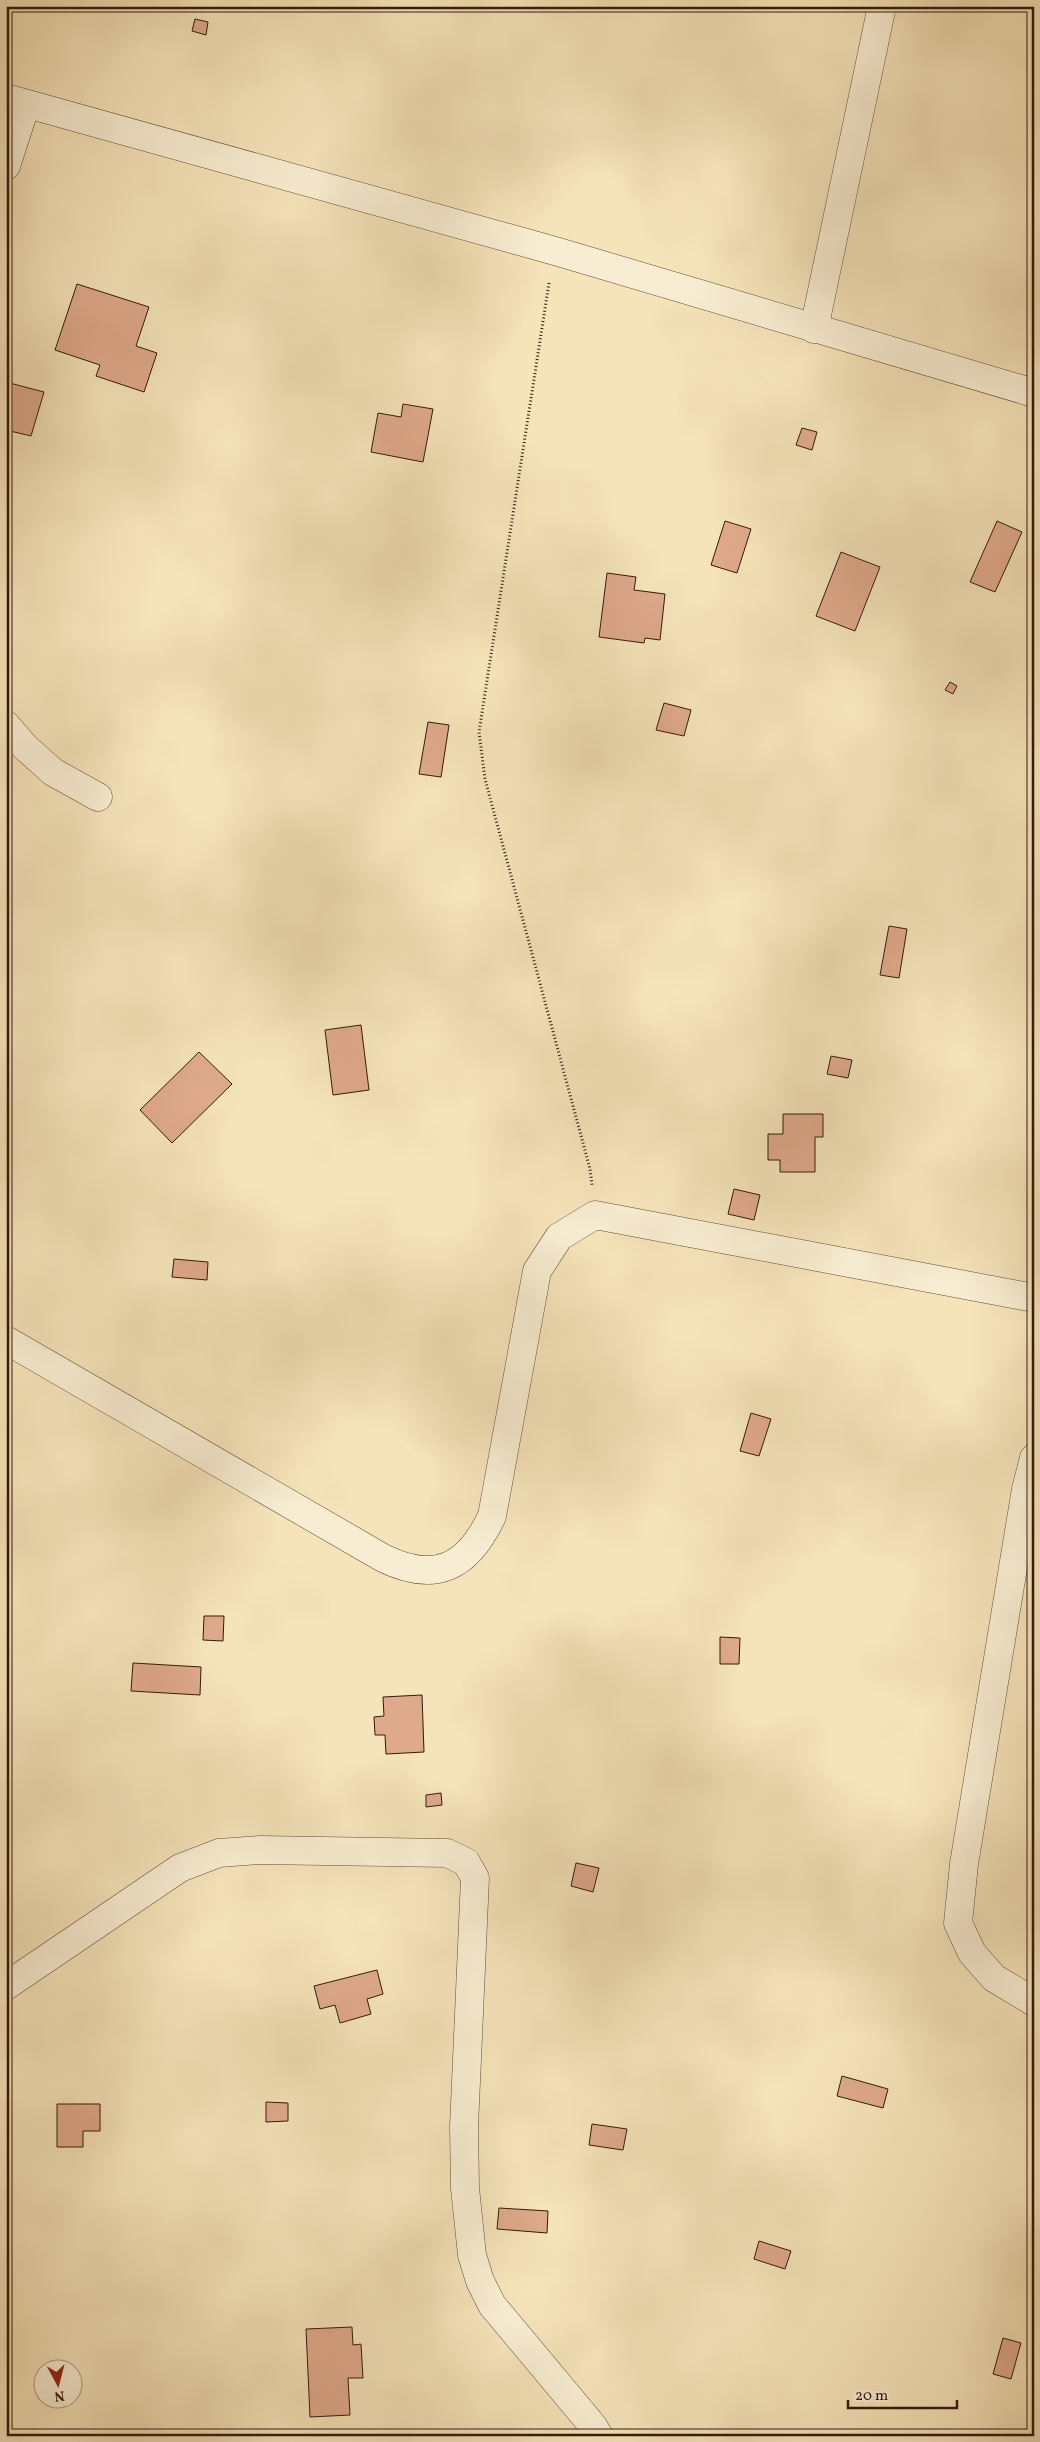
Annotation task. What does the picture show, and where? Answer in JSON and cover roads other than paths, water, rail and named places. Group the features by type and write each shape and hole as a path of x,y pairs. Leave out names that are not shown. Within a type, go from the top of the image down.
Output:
{"street":[{"path":"814,329 882,6"},
{"path":"6,166 16,101 554,251 1034,393"},
{"path":"6,724 25,747 52,772 98,798"},
{"path":"6,1340 383,1558 402,1567 422,1570 450,1566 473,1550 492,1516 537,1271 559,1237 595,1215 1034,1298"},
{"path":"1034,1458 1026,1489 967,1845 958,1923 972,1953 994,1978 1034,2002"},
{"path":"6,1986 180,1868 219,1853 260,1850 447,1853 466,1862 475,1878 464,2127 464,2188 472,2255 480,2281 492,2305 593,2426 599,2436"}]}
